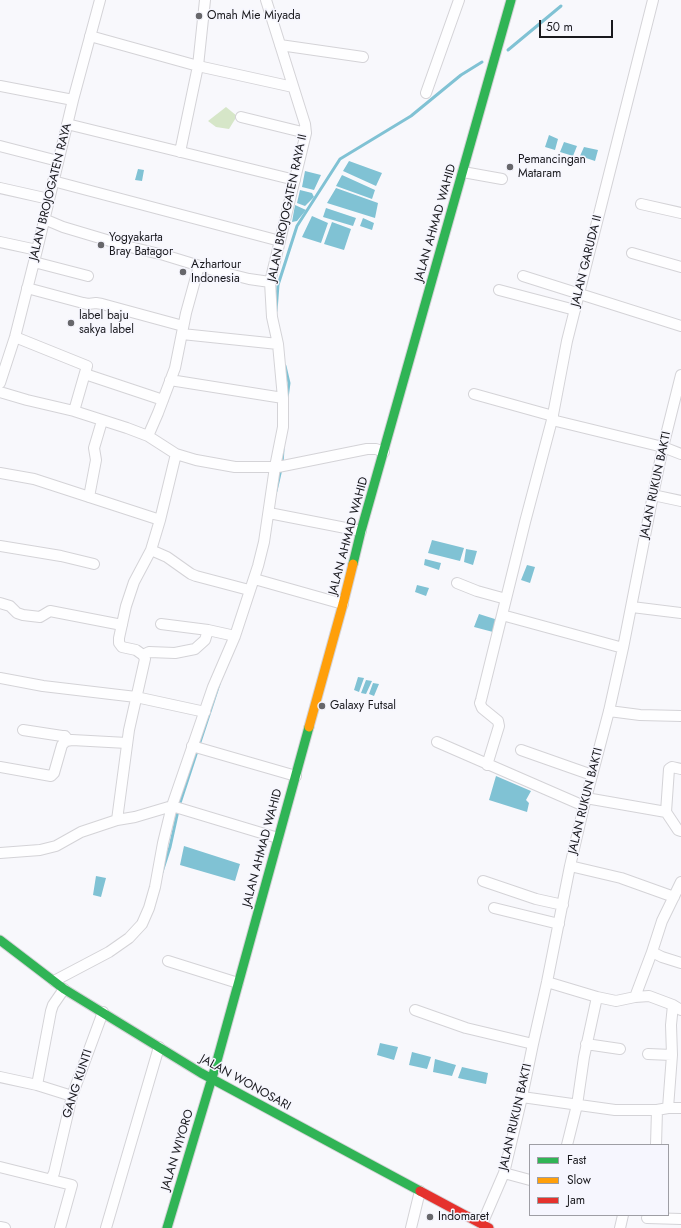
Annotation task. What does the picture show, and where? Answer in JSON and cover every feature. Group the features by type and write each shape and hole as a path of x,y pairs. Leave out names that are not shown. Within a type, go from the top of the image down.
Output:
{"main road":[{"name":"JALAN AHMAD WAHID","path":"211,1078 296,776 343,604 361,531 511,0"},
{"name":"JALAN WONOSARI","path":"0,940 64,989 159,1048 211,1078 486,1226"},
{"name":"JALAN WIYORO","path":"167,1228 211,1078"}],"street":[{"name":"JALAN BROJOGATEN RAYA","path":"0,383 4,359 15,337 73,100 100,0"},
{"path":"180,152 198,66 205,0"},
{"name":"JALAN BROJOGATEN RAYA II","path":"54,981 109,952 129,938 142,924 149,908 155,887 163,843 197,747 205,712 213,688 235,636 260,560 272,514 280,467 283,427 283,398 278,344 272,317 270,282 306,133 305,124 266,0"},
{"path":"426,93 458,0"},
{"name":"JALAN GARUDA II","path":"487,765 499,726 498,721 482,708 480,704 552,418 574,310 653,0"},
{"path":"90,36 198,66 293,87"},
{"path":"280,45 363,57"},
{"path":"0,86 73,100"},
{"path":"241,118 306,133"},
{"path":"67,124 295,180"},
{"path":"0,146 58,161"},
{"path":"463,172 502,179"},
{"path":"53,181 280,241"},
{"path":"0,188 49,199"},
{"path":"641,204 681,214"},
{"path":"44,219 63,227 130,247 249,279 270,282"},
{"path":"0,242 37,250"},
{"path":"632,253 681,267"},
{"path":"34,262 88,276"},
{"path":"148,436 175,368 199,266"},
{"path":"524,276 681,326"},
{"path":"27,288 83,303 88,304 96,302 183,330 278,344"},
{"path":"499,290 574,310"},
{"path":"15,337 85,365 87,368 74,411"},
{"path":"85,374 163,400"},
{"name":"JALAN RUKUN BAKTI","path":"486,1226 504,1173 522,1097 570,866 609,711 632,607 663,447 678,400 681,375"},
{"path":"170,380 283,398"},
{"path":"0,392 74,411 148,436 176,454 196,460 235,467 280,467 376,448 384,452"},
{"path":"474,394 552,418 663,447 681,454"},
{"path":"90,497 96,460 94,448 102,420"},
{"path":"117,820 127,743 145,659 143,655 136,650 122,647 119,643 126,606 134,582 151,550 176,454"},
{"path":"0,473 34,480 160,520"},
{"path":"653,495 681,501"},
{"path":"272,514 361,531"},
{"path":"0,546 61,556 94,564"},
{"path":"151,550 167,557 191,574 249,590"},
{"path":"258,580 343,604"},
{"path":"457,583 477,591 506,599"},
{"path":"0,603 10,606 17,613 23,615 40,617 50,610 122,625"},
{"path":"632,607 681,613"},
{"path":"502,616 623,648"},
{"path":"161,624 208,630 235,636"},
{"path":"143,655 149,652 175,653 195,649 205,640 208,630"},
{"path":"0,678 43,686 136,697 205,712"},
{"path":"609,711 640,715 681,716"},
{"path":"23,730 65,736 68,740"},
{"path":"0,767 51,776 54,773 63,742 68,740 127,743"},
{"path":"437,742 487,765 585,802 666,812"},
{"path":"197,747 296,776"},
{"path":"521,750 592,775"},
{"path":"681,769 669,769 666,812 678,830 681,831"},
{"path":"0,853 40,850 56,846 81,832 117,820 177,807 278,838"},
{"path":"570,866 621,878 674,897"},
{"path":"483,881 536,899 563,905"},
{"path":"635,997 662,921 681,882"},
{"path":"494,908 559,924"},
{"path":"652,952 681,963"},
{"path":"168,961 238,982"},
{"path":"547,982 616,1001 649,996 677,1007 671,1025 672,1054 668,1108"},
{"path":"37,1085 53,1005 64,989"},
{"path":"567,1144 578,1105 586,1044 597,997"},
{"path":"415,1010 466,1028 533,1044"},
{"name":"GANG KUNTI","path":"52,1179 72,1096 102,1012"},
{"path":"586,1044 620,1049"},
{"path":"106,1228 159,1048"},
{"path":"648,1054 672,1054"},
{"path":"0,1077 37,1085 72,1096"},
{"path":"522,1097 615,1110 657,1110 681,1108"},
{"path":"656,1144 657,1110"},
{"path":"0,1167 72,1185 60,1228"},
{"path":"504,1173 529,1180"},
{"path":"411,1228 420,1191"},
{"path":"620,1228 623,1216"},
{"path":"645,1228 647,1216 681,1219"},
{"path":"0,1227 5,1228"}],"green space":[{"path":"226,107 237,116 229,129 216,127 208,121"}],"water":[{"path":"549,135 558,139 555,150 545,147"},
{"path":"564,142 577,146 573,156 560,152"},
{"path":"584,147 598,150 595,161 580,156"},
{"path":"349,161 382,173 376,186 343,171"},
{"path":"138,169 144,170 142,181 135,180"},
{"path":"305,171 321,175 314,190 302,187"},
{"path":"342,175 375,190 372,199 336,186"},
{"path":"336,188 378,203 375,218 327,203"},
{"path":"300,190 312,193 314,197 305,206 297,203"},
{"path":"295,205 306,210 297,221 292,222"},
{"path":"326,208 356,218 353,226 323,217"},
{"path":"312,216 328,223 321,243 302,237"},
{"path":"363,218 374,223 372,230 360,226"},
{"path":"332,222 351,229 344,250 324,244"},
{"path":"432,540 464,548 460,561 428,553"},
{"path":"466,549 477,551 473,565 464,562"},
{"path":"425,559 441,563 439,570 424,565"},
{"path":"527,565 535,567 530,583 521,580"},
{"path":"417,585 429,588 426,596 415,592"},
{"path":"479,614 498,620 493,632 474,627"},
{"path":"358,677 364,678 359,692 354,690"},
{"path":"366,680 372,681 366,694 361,693"},
{"path":"373,683 379,684 374,696 369,694"},
{"path":"496,776 531,791 526,800 529,803 527,812 489,800"},
{"path":"184,846 240,864 235,881 180,865"},
{"path":"96,876 106,878 101,897 93,895"},
{"path":"380,1043 398,1047 394,1060 377,1055"},
{"path":"412,1052 431,1057 427,1069 409,1065"},
{"path":"435,1059 456,1065 452,1076 433,1072"},
{"path":"462,1067 488,1073 486,1084 458,1078"}],"waterway":[{"path":"508,50 561,6"},
{"path":"276,311 278,285 297,226 340,159 411,116 461,75 482,62"},
{"path":"285,366 289,383 287,398"},
{"path":"282,464 283,449"},
{"path":"276,491 281,469"},
{"path":"162,872 170,847 179,806 219,684"}],"traffic: fast":[{"path":"353,564 511,0"},
{"path":"167,1228 215,1068 309,727"},
{"path":"0,940 64,989 201,1073 420,1191"}],"traffic: slow":[{"path":"309,727 353,564"}],"traffic: jam":[{"path":"420,1191 489,1228"}],"place":[{"name":"Omah Mie Miyada","path":"199,16"},
{"name":"Pemancingan Mataram","path":"510,167"},
{"name":"Yogyakarta Bray Batagor","path":"101,245"},
{"name":"Azhartour Indonesia","path":"183,272"},
{"name":"label baju sakya label","path":"71,323"},
{"name":"Galaxy Futsal","path":"322,706"},
{"name":"Indomaret","path":"430,1217"}]}
